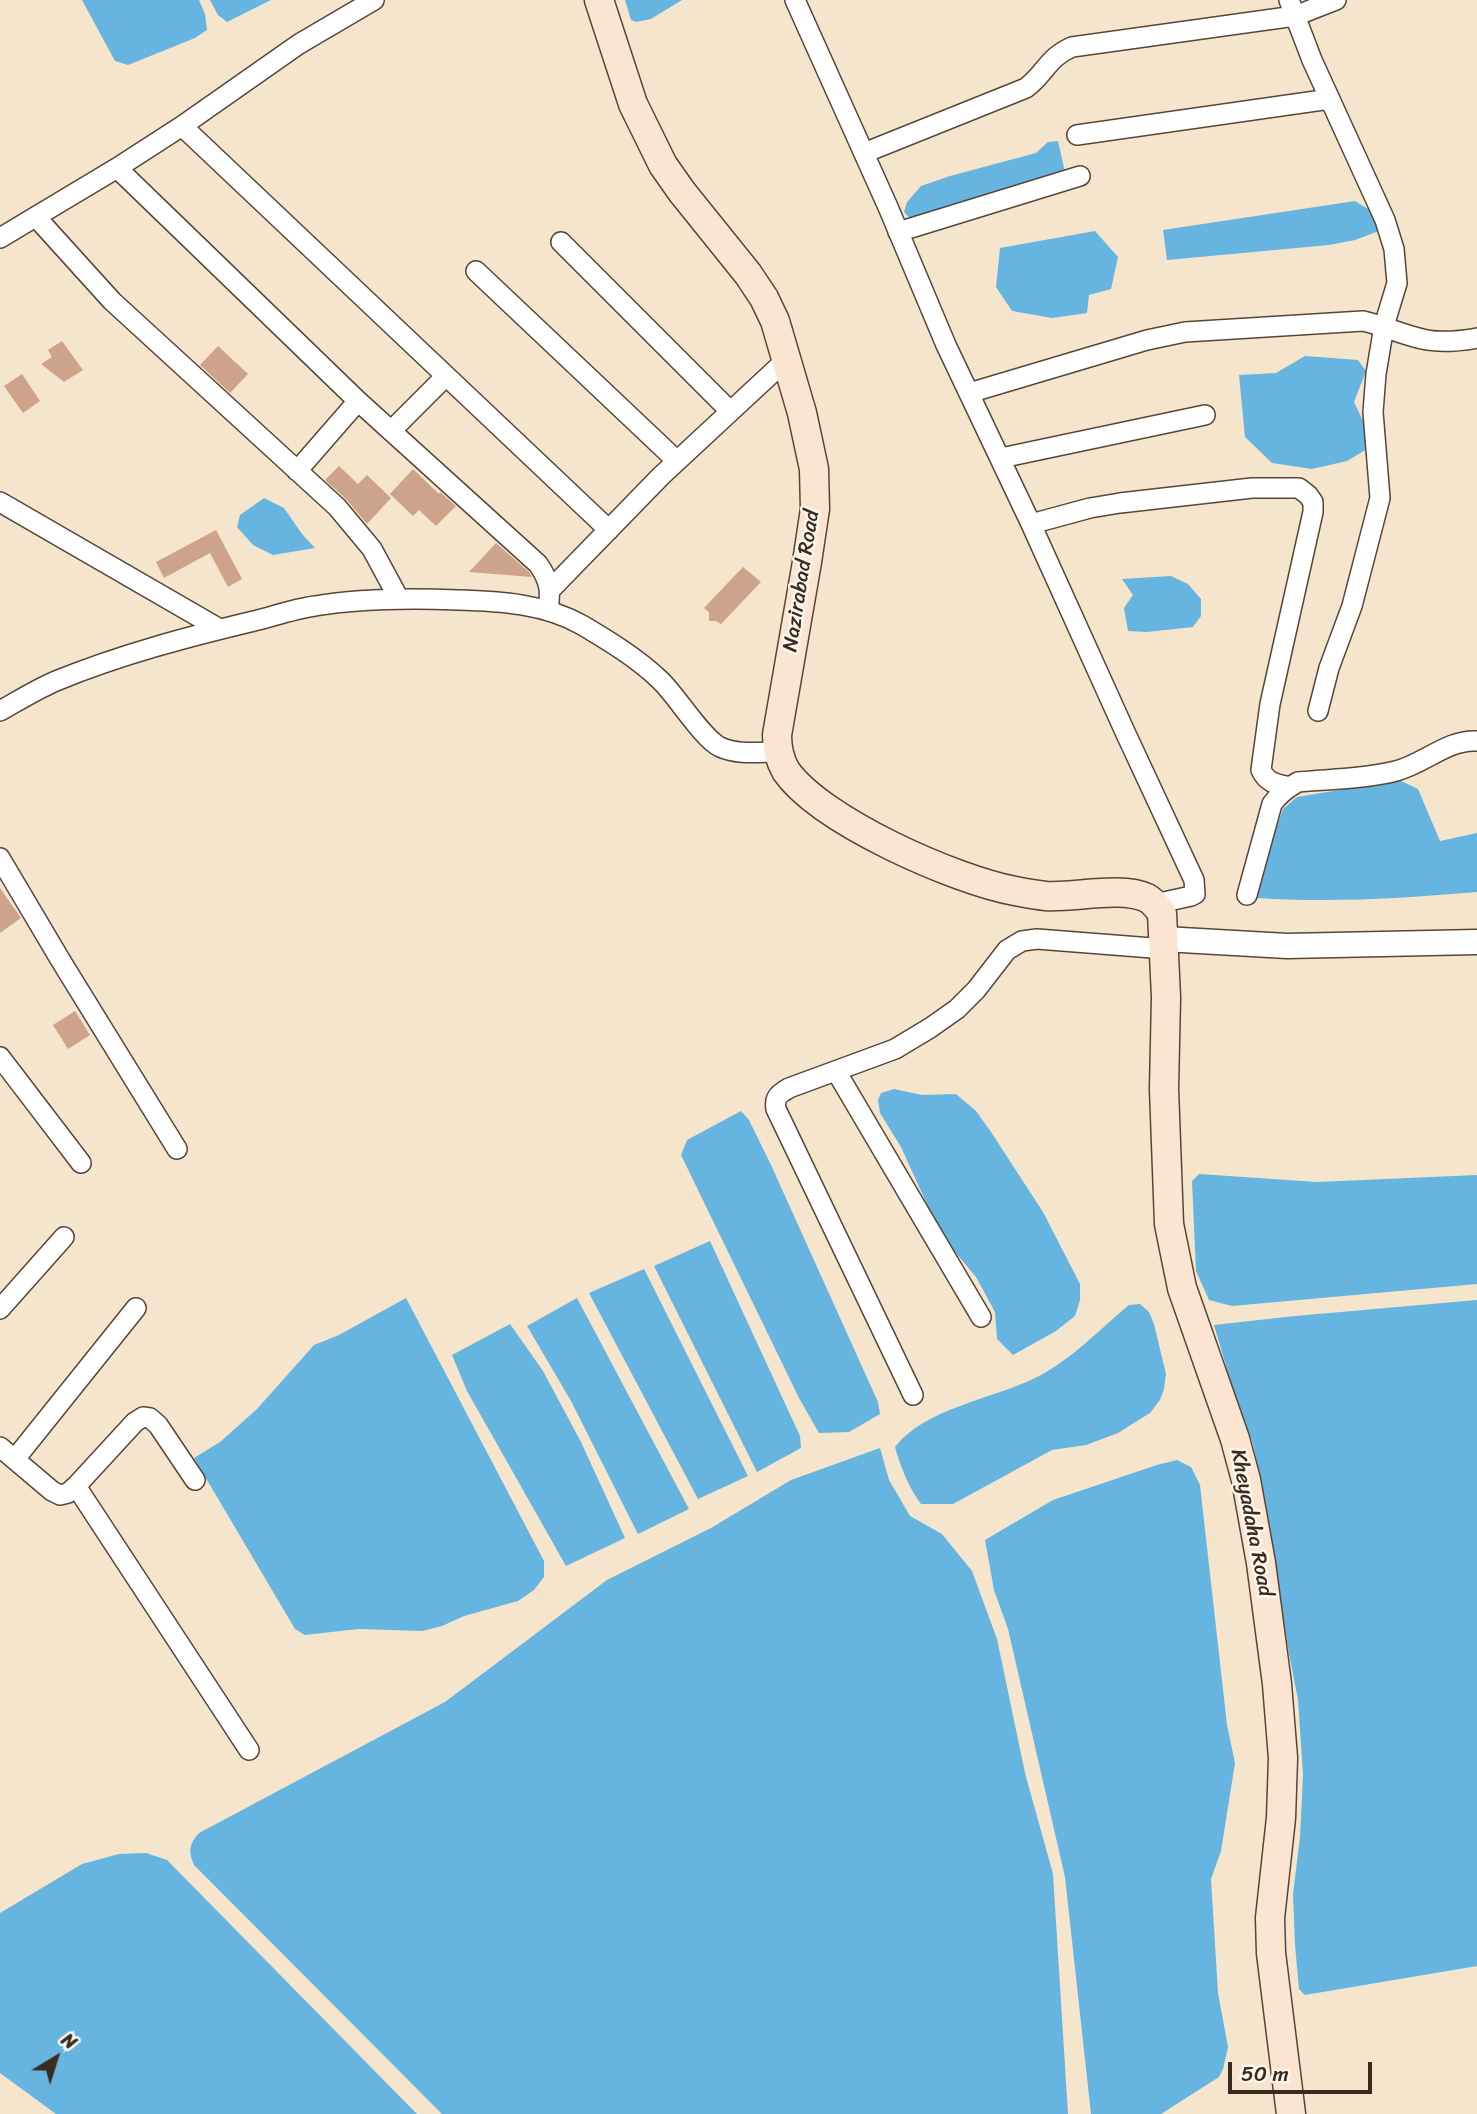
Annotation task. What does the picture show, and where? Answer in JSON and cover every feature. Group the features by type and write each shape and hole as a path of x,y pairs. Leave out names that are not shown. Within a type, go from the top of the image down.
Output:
{"main road":[{"name":"Nazirabad Road","path":"600,0 634,104 663,165 764,298 775,321 802,413 814,469 815,509 782,704 777,752"},
{"path":"777,752 786,771 807,793 831,812 919,858 982,883 1012,890 1048,896 1097,893 1147,898 1162,926"},
{"name":"Kheyadaha Road","path":"1162,926 1169,1224 1182,1288 1235,1439 1246,1480 1261,1563 1277,1684 1283,1759 1281,1818 1270,1918 1271,1953 1291,2114"}],"street":[{"path":"0,238 117,169 299,44 374,0"},
{"path":"795,0 946,345 1001,458 1194,880 1195,894 1162,926"},
{"path":"864,153 1026,88 1036,80 1057,53 1072,47 1336,0"},
{"path":"1292,8 1385,220 1394,249 1396,283 1384,326 1373,412 1380,498 1352,606 1329,668 1318,710"},
{"path":"1077,135 1330,99"},
{"path":"183,126 609,530"},
{"path":"117,169 358,401 538,564 547,576 551,589 548,611"},
{"path":"898,232 1080,176"},
{"path":"36,217 112,301 337,507 373,548 399,599"},
{"path":"561,243 730,411"},
{"path":"476,271 677,461"},
{"path":"969,393 1147,340 1185,332 1363,321 1433,341 1477,338"},
{"path":"551,589 677,461 786,360"},
{"path":"391,431 446,376"},
{"path":"297,471 358,401"},
{"path":"1001,458 1205,415"},
{"path":"1031,524 1110,505 1252,488 1299,488 1308,495 1313,502 1313,512 1270,704 1261,770 1271,782 1290,787"},
{"path":"0,502 218,628"},
{"path":"0,711 54,682 218,628 313,606 354,601 474,600 548,611 578,623 625,652 659,679 717,746 737,751 777,752"},
{"path":"1247,895 1272,804 1279,794 1298,782 1396,771 1458,743 1477,741"},
{"path":"0,858 177,1149"},
{"path":"914,1395 776,1110 775,1101 778,1094 895,1049 930,1028 957,1009 976,990 1007,950 1022,942 1162,926 1287,946 1477,942"},
{"path":"0,1058 80,1163"},
{"path":"836,1071 981,1317"},
{"path":"0,1309 64,1237"},
{"path":"136,1308 8,1453 60,1495 68,1493 76,1486 135,1422 143,1417 150,1418 158,1425 195,1480"},
{"path":"76,1486 249,1750"}],"water":[{"path":"82,0 199,0 205,14 207,30 195,38 128,65 115,61"},
{"path":"210,0 271,0 227,22 218,15"},
{"path":"625,0 682,0 651,19 636,22 631,20"},
{"path":"1058,141 1066,177 914,223 904,212 907,202 921,186 1036,153 1048,142"},
{"path":"1355,201 1378,215 1384,229 1355,240 1329,245 1167,260 1163,230"},
{"path":"1095,231 1118,257 1111,289 1089,295 1087,313 1052,318 1012,311 996,287 1000,248"},
{"path":"1305,356 1358,360 1366,371 1354,402 1368,431 1367,449 1347,461 1312,469 1272,463 1245,437 1239,375 1276,373"},
{"path":"264,498 284,508 315,548 273,555 253,545 237,527 240,515"},
{"path":"1171,576 1188,584 1201,599 1201,616 1193,627 1147,632 1128,631 1124,608 1133,595 1122,579"},
{"path":"1399,780 1418,789 1440,841 1477,833 1477,892 1340,900 1257,898 1258,882 1283,809 1297,797"},
{"path":"894,1089 922,1095 956,1094 976,1111 1043,1212 1080,1284 1080,1300 1075,1316 1056,1331 1013,1355 997,1339 995,1312 976,1277 941,1235 901,1147 880,1113 878,1100 881,1093"},
{"path":"741,1111 749,1120 771,1165 878,1402 880,1414 849,1432 819,1433 799,1398 681,1155 687,1140"},
{"path":"1199,1174 1317,1182 1477,1175 1477,1284 1232,1306 1209,1300 1196,1271 1192,1181"},
{"path":"710,1241 800,1436 801,1448 757,1472 654,1266"},
{"path":"644,1269 748,1476 698,1499 589,1293"},
{"path":"406,1298 544,1561 544,1577 534,1590 518,1601 422,1631 358,1629 305,1635 295,1629 194,1458 220,1442 257,1409 314,1345 339,1335"},
{"path":"577,1298 689,1509 638,1534 571,1401 527,1326"},
{"path":"1477,1300 1477,1966 1305,1995 1299,1989 1293,1894 1300,1837 1303,1775 1298,1700 1266,1504 1253,1444 1214,1325"},
{"path":"1140,1304 1149,1312 1154,1324 1166,1374 1160,1400 1150,1413 1118,1433 1086,1445 1052,1450 953,1504 921,1504 905,1477 895,1447 908,1433 943,1413 1039,1376 1074,1352 1129,1305"},
{"path":"510,1324 543,1371 581,1442 625,1538 566,1566 467,1391 452,1355"},
{"path":"880,1448 889,1480 910,1516 942,1534 972,1571 997,1639 1025,1773 1053,1874 1068,2114 442,2114 194,1865 190,1848 199,1833 445,1702 607,1580 711,1528 791,1480"},
{"path":"1177,1460 1191,1467 1200,1485 1227,1725 1235,1763 1221,1851 1211,1879 1218,1993 1228,2047 1219,2077 1161,2114 1091,2114 1065,1877 1008,1629 994,1590 985,1540 1053,1500"},
{"path":"146,1853 167,1860 417,2114 56,2114 0,2073 0,1913 82,1864 119,1854"}],"building":[{"path":"62,341 83,370 64,382 41,364 52,357 48,350"},
{"path":"218,346 248,374 230,393 200,365"},
{"path":"22,374 40,401 23,413 4,386"},
{"path":"339,466 358,484 367,475 391,498 367,524 325,480"},
{"path":"413,469 456,506 436,526 419,510 413,516 390,494"},
{"path":"216,530 242,579 228,587 210,553 164,578 156,562"},
{"path":"496,543 529,572 532,577 469,572"},
{"path":"743,567 761,582 721,624 709,621 709,612 704,608"},
{"path":"0,888 21,918 0,933"},
{"path":"75,1011 90,1035 68,1049 53,1025"}]}
